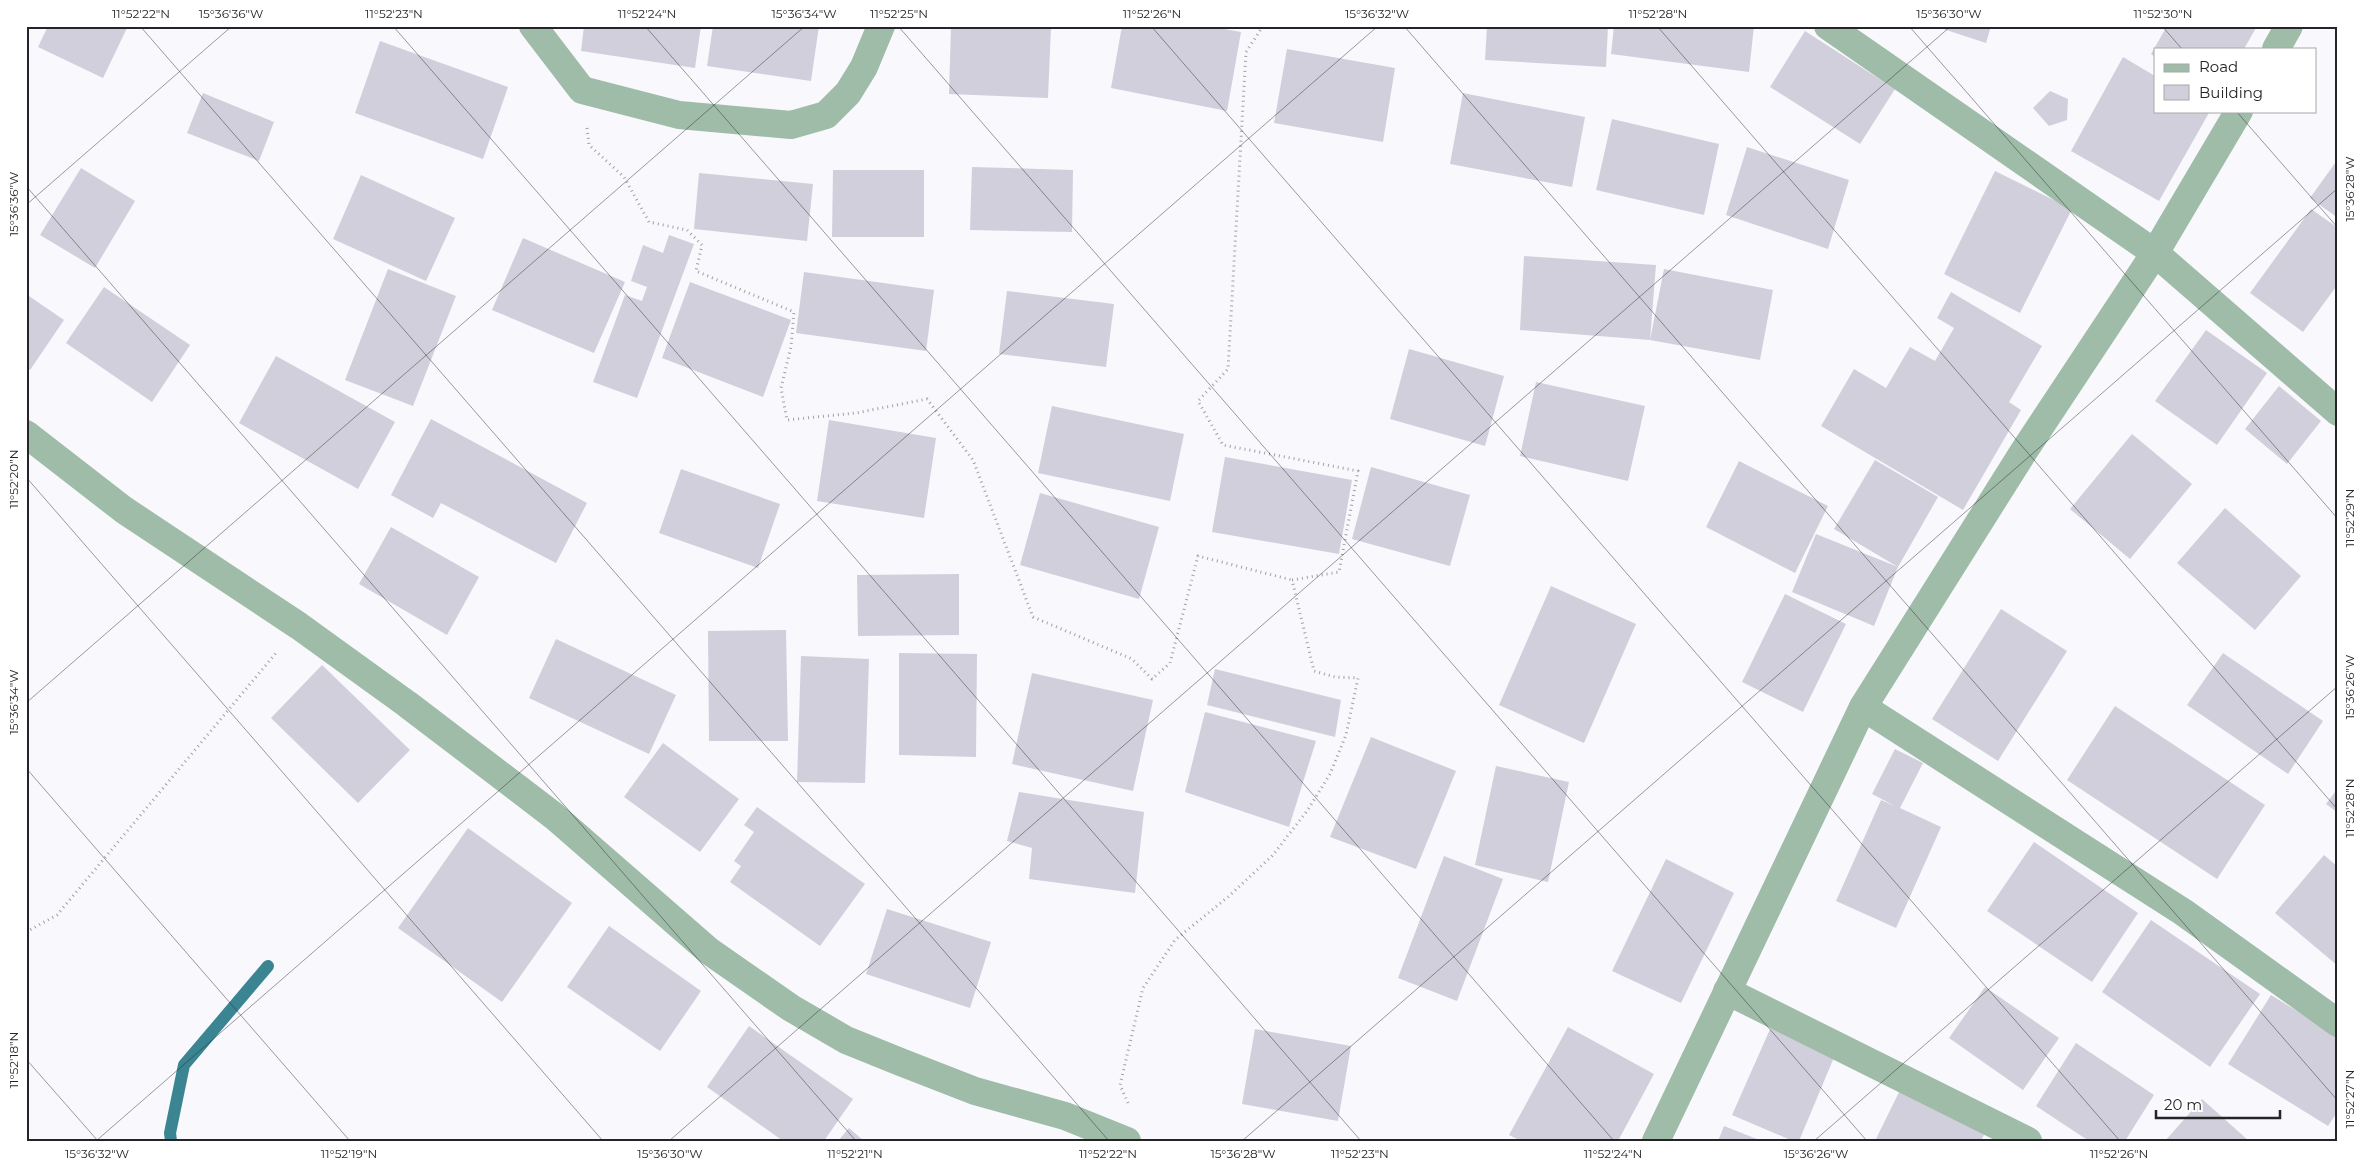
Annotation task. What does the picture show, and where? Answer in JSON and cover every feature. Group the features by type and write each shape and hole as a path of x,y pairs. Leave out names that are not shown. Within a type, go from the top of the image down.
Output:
{"street":[{"path":"533,26 582,90 679,115 791,124 826,115 848,93 864,67 881,26"},
{"path":"1828,26 2155,254 2338,412"},
{"path":"2277,48 2289,26"},
{"path":"1656,1141 1863,706 2024,452 2155,254 2238,112"},
{"path":"26,434 124,510 299,626 407,704 554,816 709,951 791,1008 846,1040 903,1063 975,1091 1065,1116 1127,1141"},
{"path":"1863,706 2183,912 2338,1023"},
{"path":"1727,991 2028,1141"}],"path":[{"path":"582,90 589,145 624,177 649,222 687,230 702,245 696,271 794,312 791,347 781,388 787,420 856,413 927,399 973,460 1033,617 1132,659 1152,679 1170,663 1198,556 1292,580 1339,572 1358,471 1223,444 1198,401 1228,368 1246,52 1263,26"},
{"path":"1131,1109 1120,1085 1143,988 1175,940 1228,897 1273,855 1307,812 1330,774 1346,735 1358,678 1335,677 1314,671 1292,580"},
{"path":"26,932 57,915 299,626"}],"building":[{"path":"48,26 128,26 103,78 38,47"},
{"path":"584,26 701,26 695,68 581,51"},
{"path":"713,26 819,26 811,81 707,66"},
{"path":"951,26 1051,27 1048,98 949,94"},
{"path":"1122,26 1208,26 1241,32 1227,111 1111,88"},
{"path":"1487,26 1608,26 1606,67 1485,60"},
{"path":"1614,26 1754,26 1749,72 1611,54"},
{"path":"1934,26 1991,26 1986,43"},
{"path":"2167,26 2257,26 2245,48 2154,48"},
{"path":"1805,31 1895,89 1860,144 1770,87"},
{"path":"380,41 508,87 483,159 355,113"},
{"path":"1287,49 1395,68 1383,142 1274,123"},
{"path":"2123,57 2154,75 2154,112 2209,112 2159,201 2071,151"},
{"path":"2050,91 2068,99 2067,120 2049,126 2033,108"},
{"path":"203,93 274,122 259,161 187,133"},
{"path":"1463,93 1585,117 1572,187 1450,164"},
{"path":"1612,119 1719,144 1704,215 1596,190"},
{"path":"1747,147 1849,180 1828,249 1726,215"},
{"path":"2338,159 2338,218 2310,198"},
{"path":"972,167 1073,170 1072,232 970,230"},
{"path":"81,168 135,201 95,268 40,235"},
{"path":"833,170 924,170 924,237 832,237"},
{"path":"1995,171 2072,209 2020,313 1944,274"},
{"path":"699,173 813,184 807,241 694,229"},
{"path":"361,175 455,218 426,281 333,239"},
{"path":"2311,209 2338,228 2338,284 2303,332 2250,293"},
{"path":"669,235 694,244 637,398 593,382 625,295 642,301 647,287 631,281 643,245 663,253"},
{"path":"523,238 625,282 594,353 492,310"},
{"path":"1524,256 1656,265 1650,340 1520,330"},
{"path":"388,269 456,296 413,406 345,380"},
{"path":"1664,269 1773,290 1760,360 1650,340"},
{"path":"804,272 934,290 926,351 796,333"},
{"path":"690,282 791,320 763,397 662,358"},
{"path":"104,287 190,345 152,402 66,343"},
{"path":"1007,291 1114,304 1106,367 999,354"},
{"path":"1951,292 2042,346 2009,402 2021,410 1963,510 1821,426 1854,369 1886,388 1910,347 1935,361 1954,328 1937,318"},
{"path":"26,294 64,320 30,370 26,367"},
{"path":"2206,330 2267,373 2217,445 2155,401"},
{"path":"1409,349 1504,376 1485,446 1390,419"},
{"path":"276,356 395,422 358,489 239,423"},
{"path":"1536,382 1645,406 1628,481 1520,456"},
{"path":"2279,386 2321,421 2287,464 2245,429"},
{"path":"1052,406 1184,434 1170,501 1038,473"},
{"path":"431,419 587,503 556,563 441,503 433,518 391,495"},
{"path":"829,420 936,438 924,518 817,501"},
{"path":"2132,434 2192,484 2130,559 2070,509"},
{"path":"1225,457 1352,480 1339,554 1212,532"},
{"path":"1875,460 1938,497 1898,567 1834,529"},
{"path":"1739,461 1828,506 1795,573 1706,527"},
{"path":"1371,467 1470,495 1450,566 1352,539"},
{"path":"681,469 780,504 758,568 659,533"},
{"path":"1040,493 1159,527 1139,599 1020,565"},
{"path":"2225,508 2301,576 2255,630 2177,563"},
{"path":"391,527 479,577 447,635 359,584"},
{"path":"1816,534 1898,567 1874,626 1792,592"},
{"path":"959,574 959,635 858,636 857,575"},
{"path":"1551,586 1636,624 1584,743 1499,705"},
{"path":"1785,594 1846,624 1803,712 1742,682"},
{"path":"2001,609 2067,651 1998,761 1932,719"},
{"path":"786,630 788,741 709,741 708,631"},
{"path":"556,639 676,695 649,754 529,698"},
{"path":"899,653 977,654 976,757 899,755"},
{"path":"2223,653 2323,721 2288,774 2187,705"},
{"path":"801,656 869,659 865,783 797,782"},
{"path":"322,665 410,750 358,803 271,718"},
{"path":"1215,669 1341,700 1335,737 1207,705"},
{"path":"1032,673 1153,700 1133,791 1012,764"},
{"path":"2115,706 2265,805 2217,879 2067,780"},
{"path":"1205,712 1316,741 1289,827 1185,792"},
{"path":"1371,737 1456,771 1416,869 1330,837"},
{"path":"663,743 739,799 700,852 624,797"},
{"path":"1895,749 1923,763 1900,808 1941,827 1896,928 1836,901 1881,800 1895,806 1872,794"},
{"path":"1496,766 1569,782 1548,882 1475,865"},
{"path":"2338,788 2338,813 2326,804"},
{"path":"1019,792 1144,812 1135,893 1029,879 1032,848 1007,841"},
{"path":"757,807 865,884 820,946 730,882 741,866 734,861 754,832 744,825"},
{"path":"468,828 572,903 502,1002 398,928"},
{"path":"2034,842 2138,913 2092,982 1987,911"},
{"path":"2324,855 2338,867 2338,966 2275,913"},
{"path":"1444,856 1503,879 1457,1001 1398,978"},
{"path":"1666,859 1734,893 1681,1003 1612,971"},
{"path":"887,909 991,942 970,1008 866,974"},
{"path":"2151,920 2260,994 2210,1067 2102,992"},
{"path":"609,926 701,991 660,1051 567,987"},
{"path":"1985,987 2059,1038 2023,1090 1949,1038"},
{"path":"2271,995 2338,1036 2338,1111 2328,1126 2228,1064"},
{"path":"749,1026 853,1099 824,1141 783,1141 707,1087"},
{"path":"1568,1027 1654,1074 1618,1141 1521,1141 1509,1135"},
{"path":"1771,1027 1835,1055 1799,1141 1793,1141 1732,1115"},
{"path":"1255,1029 1351,1046 1338,1121 1242,1104"},
{"path":"2076,1043 2154,1095 2125,1141 2089,1141 2036,1106"},
{"path":"1902,1086 1987,1128 1981,1141 1875,1141"},
{"path":"2202,1099 2249,1141 2165,1141"},
{"path":"1724,1126 1762,1141 1718,1141"},
{"path":"849,1128 864,1141 838,1141"}],"waterway":[{"path":"171,1141 170,1133 184,1065 268,966"}]}
